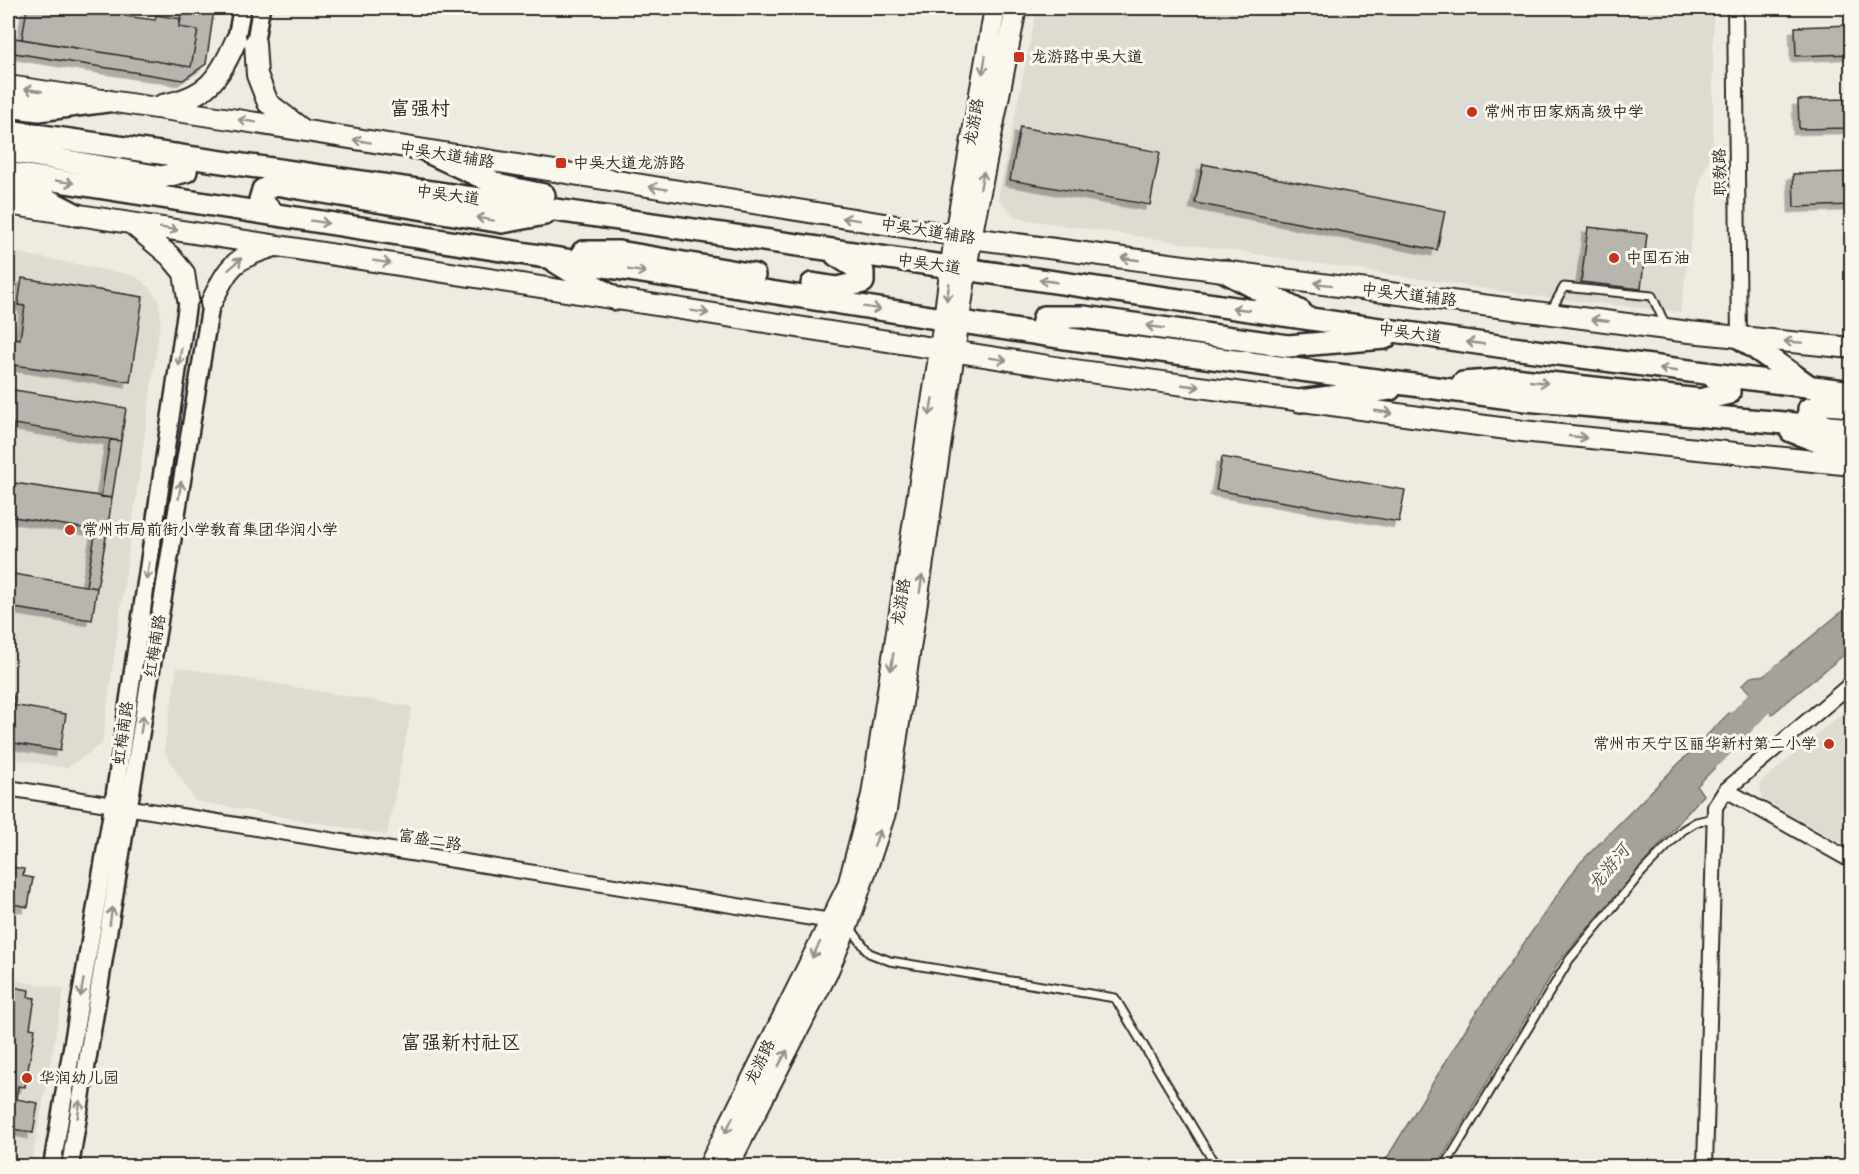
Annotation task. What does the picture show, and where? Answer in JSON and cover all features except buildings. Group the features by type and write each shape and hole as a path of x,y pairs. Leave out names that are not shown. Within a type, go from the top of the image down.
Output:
{"main road":[{"name":"龙游路","path":"728,1167 810,1009 839,922 872,795 948,351 995,8"},
{"name":"龙游路","path":"963,236 1016,8"},
{"path":"151,107 181,101 209,88 245,42"},
{"path":"245,42 268,103 304,130"},
{"name":"中吴大道辅路","path":"8,86 304,130 430,153 963,236 1548,314 1851,348"},
{"path":"8,106 39,110 107,101"},
{"name":"中吴大道","path":"8,131 1315,320 1851,392"},
{"path":"8,151 162,177 186,171 187,164 176,155"},
{"path":"430,153 501,186 547,196 610,218"},
{"path":"8,173 1071,339 1525,400 1851,429"},
{"path":"8,183 17,184 78,215"},
{"path":"274,214 260,200 263,190 275,184 502,222 563,211"},
{"path":"8,204 948,351 1300,401 1522,431 1851,465"},
{"path":"131,223 170,255 184,273 188,299"},
{"path":"211,303 226,272 244,256 275,246"},
{"path":"517,252 619,252 837,288 863,282 863,272 827,249"},
{"path":"548,257 616,299"},
{"path":"1224,271 1315,320"},
{"path":"1071,339 1042,326 1044,317 1084,317 1287,346 1422,335"},
{"path":"1739,337 1812,388"},
{"path":"1300,401 1418,386 1514,379 1700,400 1729,393 1730,386 1711,375"},
{"path":"1827,427 1809,417 1809,409 1825,404 1851,406"},
{"path":"1768,422 1851,454"},
{"name":"龙游路","path":"709,1167 839,922"}],"street":[{"path":"242,8 245,42"},
{"path":"245,42 261,8"},
{"name":"职教路","path":"1735,8 1739,337"},
{"name":"虹梅南路","path":"52,1167 120,807 188,299"},
{"name":"红梅南路","path":"70,1167 120,807 211,303"},
{"path":"1705,1167 1715,807 1726,789 1851,683"},
{"name":"富盛二路","path":"8,788 839,922"},
{"path":"1726,789 1851,861"}],"lane":[{"path":"1548,314 1564,286 1652,296 1667,329"},
{"path":"1445,1167 1569,960 1642,872 1683,830 1696,822 1714,818"},
{"path":"839,922 869,953 890,961 1115,998 1216,1167"}],"shaded area":[{"path":"1037,8 1713,8 1713,148 1700,183 1680,312 1541,297 1016,218 998,198"},
{"name":"常州市局前街小学教育集团华润小学","path":"8,251 135,276 149,287 158,299 161,317 102,744 67,768 8,758"},
{"path":"177,667 412,707 387,835 195,801 164,751"},
{"name":"常州市天宁区丽华新村第二小学","path":"1851,706 1851,848 1762,799 1760,783"},
{"name":"华润幼儿园","path":"8,979 64,989 31,1166 8,1166"}],"water":[{"path":"1851,604 1851,649 1772,714 1742,685 1751,677 1765,675"},
{"path":"1729,713 1748,733 1697,786 1703,795 1561,959 1437,1166 1382,1166 1473,1017 1578,865"}],"waterway":[{"name":"龙游河","path":"1712,753 1785,675"}],"place":[{"name":"龙游路中吴大道","path":"1019,57"},
{"name":"常州市田家炳高级中学","path":"1472,112"},
{"name":"中吴大道龙游路","path":"561,163"},
{"name":"中国石油","path":"1614,258"},
{"name":"常州市局前街小学教育集团华润小学","path":"70,530"},
{"name":"常州市天宁区丽华新村第二小学","path":"1829,744"},
{"name":"华润幼儿园","path":"27,1078"}],"district":[{"name":"富强村","path":"420,108"},
{"name":"富强新村社区","path":"461,1042"}]}
